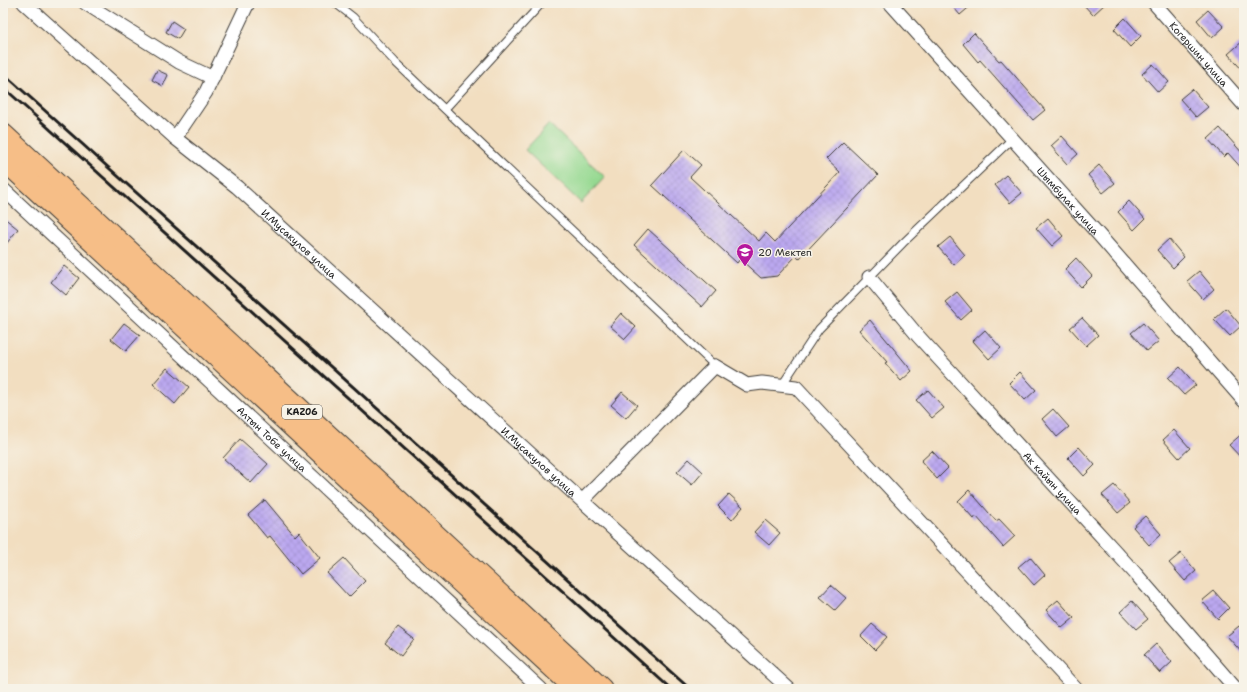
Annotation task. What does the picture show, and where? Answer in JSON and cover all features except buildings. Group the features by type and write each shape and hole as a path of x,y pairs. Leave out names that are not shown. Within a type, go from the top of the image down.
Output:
{"highway":[{"name":"KАZ06","path":"3,135 601,689"},
{"name":"KАZ06","path":"3,158 577,689"}],"street":[{"name":"И.Мусакулов улица","path":"24,3 176,138 237,187 583,500 789,689"},
{"path":"85,3 179,62 213,78"},
{"path":"176,138 206,92 248,3"},
{"name":"Шымбулак улица","path":"890,3 1244,401"},
{"name":"Когершин улица","path":"1154,3 1244,105"},
{"name":"Алтын Тобе улица","path":"3,189 542,689"},
{"name":"Ак кайын улица","path":"869,277 918,336 1135,573 1236,689"},
{"name":"И.Мусакулов улица","path":"583,500 715,366"},
{"path":"715,366 747,385 762,383 796,387 1076,689"}],"lane":[{"path":"335,3 353,17 395,62 715,366"},
{"path":"445,109 542,3"},
{"path":"782,385 819,329 869,277 1012,139"}],"green space":[{"path":"549,124 605,177 581,203 525,150"}],"railway":[{"path":"3,73 690,689"},
{"path":"3,87 671,689"}],"place":[{"name":"20 Мектеп","path":"745,267"}]}
